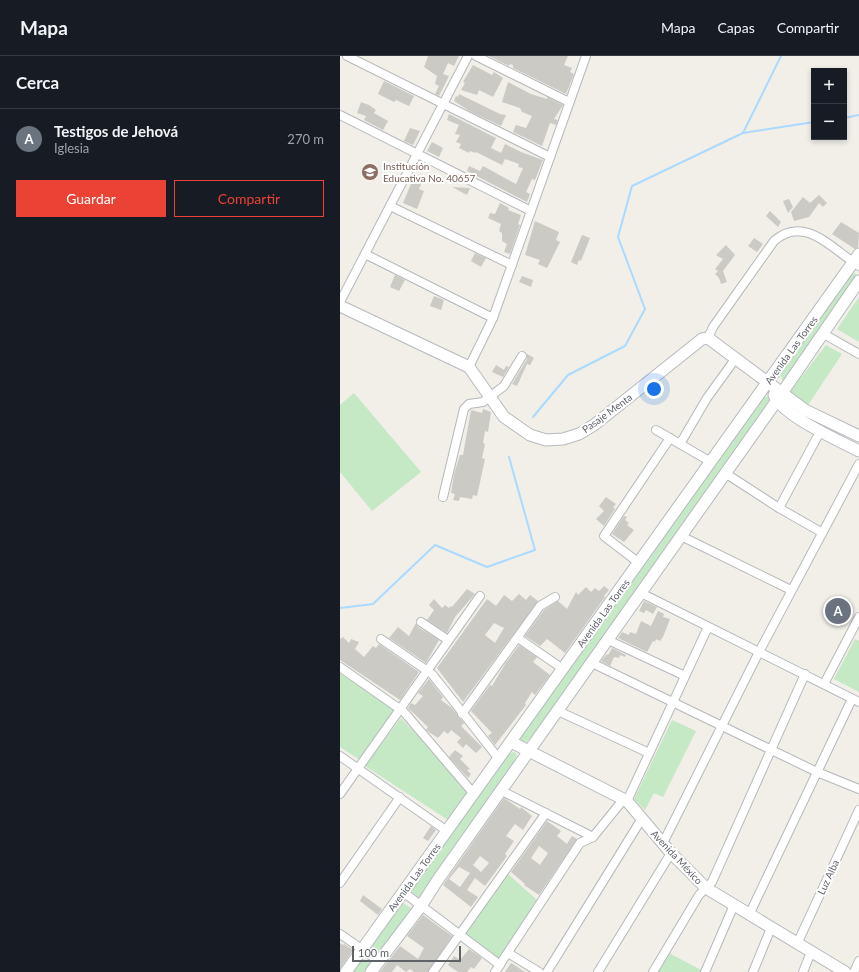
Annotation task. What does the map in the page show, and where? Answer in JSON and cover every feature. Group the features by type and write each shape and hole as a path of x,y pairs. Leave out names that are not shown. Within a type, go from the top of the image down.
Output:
{"street":[{"path":"347,56 550,157"},
{"path":"340,302 468,56"},
{"path":"476,56 569,102"},
{"path":"469,367 492,318 512,265 586,56"},
{"path":"340,115 531,211"},
{"path":"390,206 512,265"},
{"path":"857,261 814,235 804,231 793,230 782,234 774,241 713,327 708,338 768,382 795,416 859,451"},
{"path":"365,254 492,318"},
{"name":"Avenida Las Torres","path":"346,972 710,462 857,261"},
{"name":"Avenida Las Torres","path":"371,972 421,906 437,881 726,473 859,281"},
{"name":"Pasaje Menta","path":"340,306 469,367 504,417 530,435 546,440 564,439 579,434 594,425 702,339 708,338"},
{"path":"822,333 859,354"},
{"path":"443,497 464,409 469,404 483,402 504,386 522,356"},
{"path":"680,444 707,398 736,358"},
{"path":"779,397 859,436"},
{"path":"656,430 710,462"},
{"path":"779,508 821,430"},
{"path":"639,563 604,536 670,438"},
{"path":"663,843 791,590 859,464"},
{"path":"726,473 779,508 822,532"},
{"path":"681,536 791,590"},
{"path":"641,594 856,700 817,772 749,915"},
{"path":"340,794 480,596"},
{"path":"462,714 540,606 555,597"},
{"path":"824,684 859,617"},
{"path":"421,622 448,640"},
{"path":"403,892 459,935 497,968 580,844 592,837 625,800 649,753 708,627"},
{"path":"518,638 563,669"},
{"path":"380,639 432,674 462,714 499,759"},
{"path":"608,640 685,676"},
{"path":"592,663 817,772 859,789"},
{"path":"340,667 400,708 474,794"},
{"path":"653,972 699,895 712,882 770,749 805,674"},
{"path":"558,711 649,753"},
{"name":"Avenida México","path":"511,742 625,800 671,853 706,888 845,972"},
{"path":"340,756 447,831"},
{"path":"502,790 592,837"},
{"path":"340,883 400,797"},
{"name":"Luz Alba","path":"797,944 859,810"},
{"path":"433,972 546,813"},
{"path":"547,972 641,820"},
{"path":"598,972 671,853"},
{"path":"705,972 734,905"},
{"path":"753,972 771,928"},
{"path":"340,934 379,961"},
{"path":"803,972 811,952"},
{"path":"508,953 539,972"},
{"path":"854,972 859,961"}],"green space":[{"path":"855,273 858,278 786,380 783,381 780,375 781,372 849,276"},
{"path":"859,297 859,342 837,329"},
{"path":"826,345 842,354 808,405 789,393"},
{"path":"354,393 421,472 372,511 340,472 340,405"},
{"path":"769,396 772,398 533,736 526,742 521,741 520,737 764,397"},
{"path":"855,639 859,641 859,692 834,679"},
{"path":"340,673 394,710 360,760 340,747"},
{"path":"401,718 470,790 448,820 365,766"},
{"path":"672,720 696,731 663,797 654,793 645,810 634,799"},
{"path":"514,752 517,754 513,767 423,896 419,898 412,892 413,888 509,754"},
{"path":"507,873 537,900 498,960 464,933"},
{"path":"403,903 411,908 380,952 372,946"},
{"path":"669,953 701,970 701,972 658,972"},
{"path":"362,959 369,961 370,964 364,972 353,972"}],"building":[{"path":"428,56 459,56 454,66 448,63 443,74 449,76 439,96 435,94 439,86 435,84 437,76 424,67"},
{"path":"489,56 568,56 564,65 572,68 570,72 574,74 566,94 513,68 513,65 510,64 509,66"},
{"path":"473,65 492,75 494,72 503,78 493,97 479,90 477,95 461,90 465,83 463,82"},
{"path":"384,81 414,96 409,106 396,100 394,102 378,94"},
{"path":"508,82 531,94 547,99 547,97 563,105 554,119 558,120 556,125 550,123 542,146 513,132 516,125 526,128 532,116 522,112 520,108 502,102"},
{"path":"459,94 500,114 506,115 501,126 471,112 454,101 456,96 458,97"},
{"path":"361,102 369,105 376,110 374,113 388,121 383,130 364,120 366,116 357,113"},
{"path":"449,114 496,138 491,148 501,153 505,144 543,160 535,180 532,179 526,192 530,194 527,202 467,171 469,166 480,171 483,166 516,184 523,168 518,167 519,164 505,159 502,165 476,152 470,151 469,153 459,148 461,144 456,142 460,135 455,134 459,125 447,120"},
{"path":"410,128 420,131 413,145 404,141"},
{"path":"432,142 443,148 439,157 427,151"},
{"path":"415,174 424,178 419,189 424,191 417,209 403,203"},
{"path":"452,187 470,188 467,195"},
{"path":"819,195 827,203 823,207 819,203 809,217 794,221 791,212 803,197 810,203"},
{"path":"789,199 793,207 788,213 783,201"},
{"path":"500,203 509,208 508,210 521,215 518,224 520,225 510,254 504,252 507,244 502,241 502,233 499,231 501,224 488,218 490,213 495,214"},
{"path":"770,211 781,222 778,227 766,216"},
{"path":"535,221 559,232 556,240 560,242 547,268 538,264 540,260 525,255"},
{"path":"841,222 859,233 858,247 855,249 832,234"},
{"path":"582,235 590,238 581,261 579,260 577,265 571,262"},
{"path":"754,238 763,244 757,252 748,246"},
{"path":"726,245 735,255 723,271 727,282 721,284 719,278 715,274 718,271 715,269 723,259 716,255"},
{"path":"475,253 486,258 481,267 471,261"},
{"path":"395,275 405,280 399,291 390,287"},
{"path":"522,276 533,280 531,287 519,282"},
{"path":"434,296 444,300 441,310 430,306"},
{"path":"527,354 534,358 530,365 527,364 517,386 512,384 527,359"},
{"path":"496,365 504,370 506,366 509,367 503,377 492,372"},
{"path":"483,409 491,412 488,432 485,431 483,443 485,444 482,458 485,459 477,496 473,495 472,499 460,497 459,501 453,500 455,494 451,493 454,474 460,455 463,455 471,410 482,413"},
{"path":"606,497 616,504 613,507 615,509 604,526 596,519 604,511 599,506"},
{"path":"624,516 627,517 625,520 629,523 627,525 634,530 624,542 612,534"},
{"path":"604,586 609,590 604,596 605,597 565,653 547,639 540,646 525,636 544,610 558,601 567,609 576,592 578,595 586,587 591,592 595,588 599,591"},
{"path":"467,589 475,594 455,617 447,633 427,620 434,610 429,605 434,599 442,608 445,605 449,608 451,606 452,607"},
{"path":"519,594 526,600 530,595 538,601 463,702 437,668 487,599 496,606 504,595 512,601","holes":["494,623 504,628 495,643 485,635"]},
{"path":"830,599 852,610 847,622 824,611"},
{"path":"644,601 657,607 653,614 646,610 644,613 639,611"},
{"path":"658,611 664,614 663,617 670,619 663,637 660,641 656,639 655,642 653,641 647,652 618,638 622,632 629,635 630,632 636,634 641,621 651,626"},
{"path":"416,623 418,627 439,640 426,663 389,638 398,627 409,636"},
{"path":"343,637 349,643 351,639 359,642 355,649 364,657 373,646 376,648 379,644 419,672 400,700 340,660 340,639"},
{"path":"519,645 537,657 533,662 550,675 535,695 532,692 525,703 526,705 495,745 488,736 492,733 471,711 490,685 492,686 505,664"},
{"path":"612,648 626,655 625,657 620,655 619,658 614,657 610,666 601,661 606,655 609,654"},
{"path":"429,679 443,697 441,700 452,708 464,723 461,726 482,747 476,753 466,744 463,748 457,742 461,738 451,730 448,734 444,731 438,738 426,730 428,727 408,708 411,703 415,705 423,696 418,693"},
{"path":"455,750 463,756 460,759 470,769 467,770 471,774 468,778 449,757"},
{"path":"504,798 520,809 521,807 532,816 523,830 515,824 506,836 514,841 505,854 507,856 485,886 475,878 467,890 478,897 471,907 443,885","holes":["480,856 489,863 481,872 473,865","459,867 470,873 460,887 449,879"]},
{"path":"547,821 561,831 557,836 567,844 572,836 577,839 539,895 524,885 525,884 511,872","holes":["539,846 548,853 540,865 531,858"]},
{"path":"431,826 436,830 428,841 423,838"},
{"path":"363,895 382,909 378,915 360,901"},
{"path":"423,915 452,936 428,972 414,972 410,969 406,972 397,965 392,972 380,972 400,946 418,959 424,948 407,936"},
{"path":"340,943 353,950 340,969"},
{"path":"469,949 482,958 474,969 471,967 467,972 458,972 448,965 454,956 460,960"},
{"path":"511,963 525,972 505,972"}],"waterway":[{"path":"743,133 781,56"},
{"path":"847,117 859,115"},
{"path":"533,417 568,375 625,346 645,309 618,237 632,186 743,133 811,122"},
{"path":"340,608 373,604 435,545 487,567 535,550 509,457"}],"place":[{"name":"Institución Educativa No. 40657","path":"370,172"},
{"name":"Testigos de Jehová","path":"838,611"}]}
